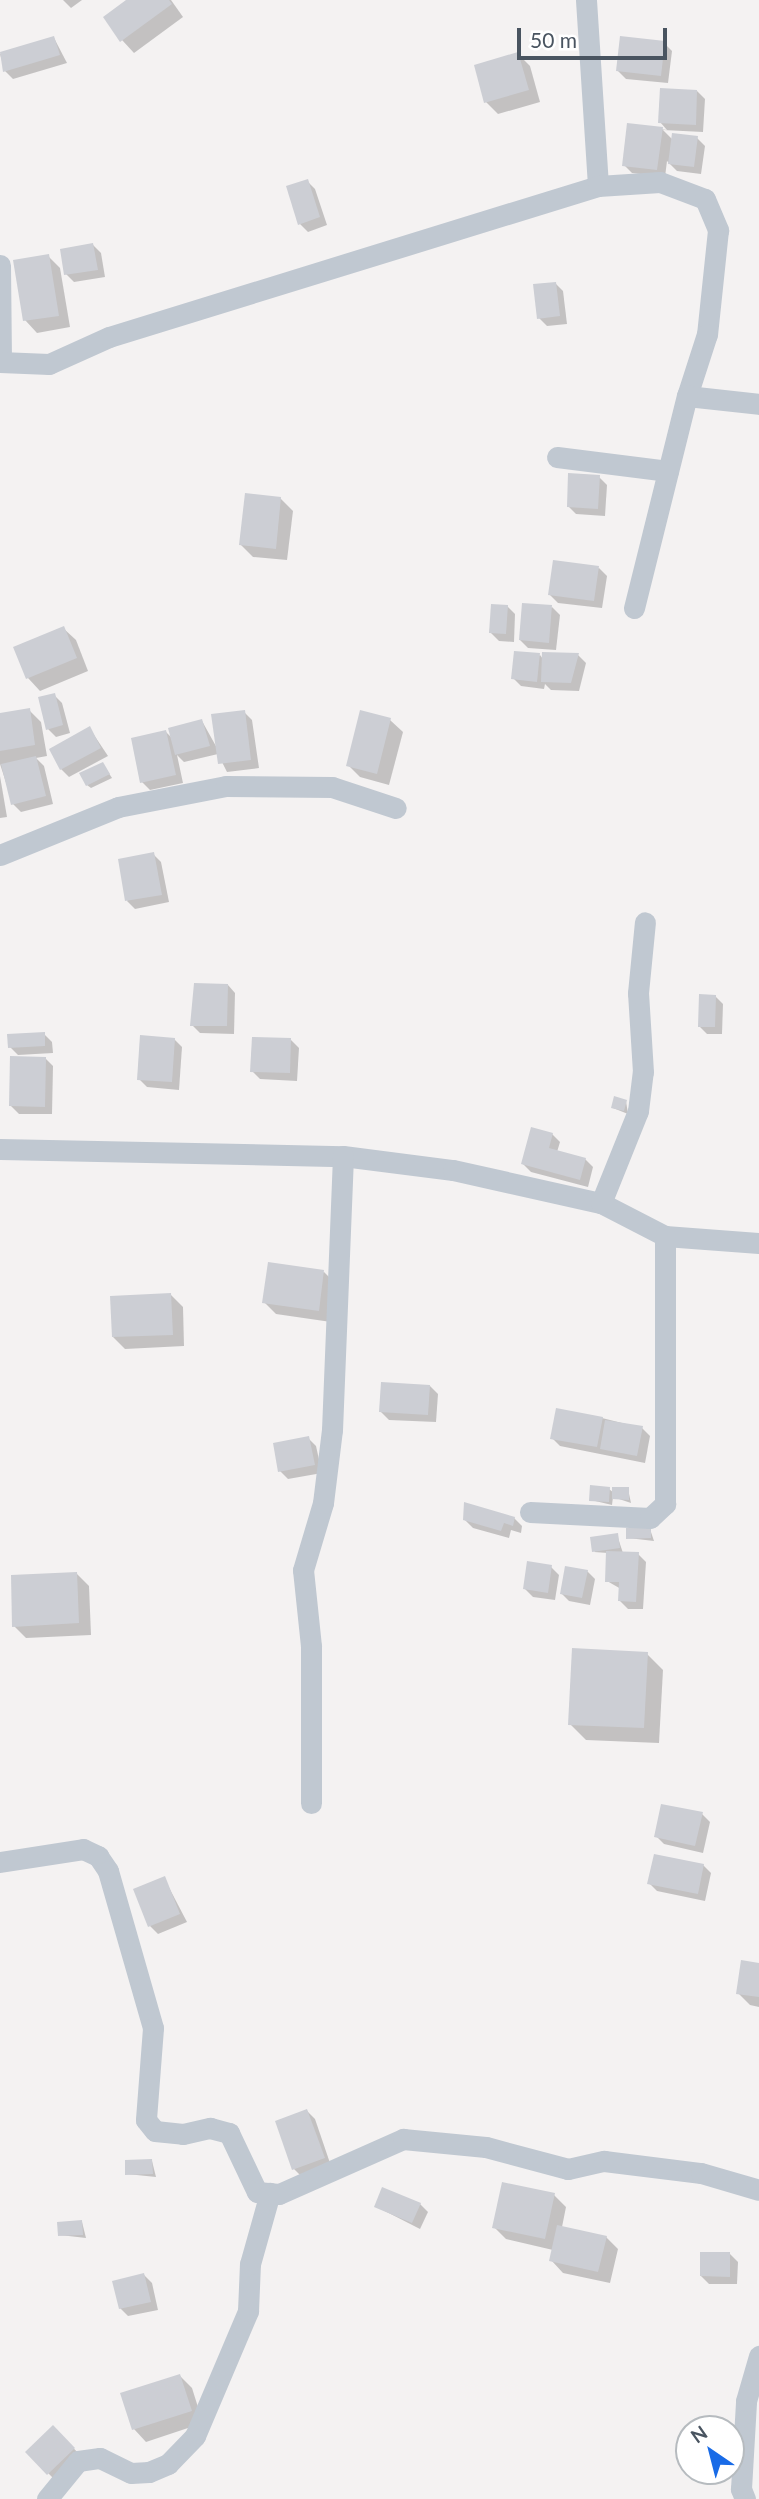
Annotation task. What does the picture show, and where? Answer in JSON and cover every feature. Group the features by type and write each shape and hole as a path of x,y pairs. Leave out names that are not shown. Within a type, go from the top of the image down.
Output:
{"street":[{"path":"586,0 598,186"},
{"path":"0,265 0,362 49,364 109,337 598,186 660,182 705,199 718,230 707,334 687,396 634,608"},
{"path":"687,396 759,404"},
{"path":"557,457 668,471"},
{"path":"0,855 118,807 226,786 332,788 396,808"},
{"path":"600,1203 638,1111 643,1072 638,993 645,922"},
{"path":"0,1149 343,1156 453,1170 600,1203 664,1236 759,1243"},
{"path":"311,1803 311,1646 303,1570 323,1503 332,1430 343,1156"},
{"path":"530,1512 650,1518 665,1504 664,1236"},
{"path":"0,1862 83,1849 98,1856 108,1871 153,2028 146,2120 155,2131 183,2134 210,2128 229,2133 257,2192 279,2194 402,2138 486,2147 568,2169 604,2161 701,2173 759,2190"},
{"path":"47,2499 78,2461 100,2458 131,2473 149,2472 168,2464 194,2436 248,2311 250,2264 270,2193"},
{"path":"745,2499 741,2489 746,2401 759,2356"}],"building":[{"path":"126,0 169,0 172,4 120,42 103,17"},
{"path":"54,36 60,55 3,72 0,52"},
{"path":"620,36 665,41 661,76 616,71"},
{"path":"518,52 529,90 484,103 474,65"},
{"path":"660,88 697,90 696,125 658,123"},
{"path":"627,123 663,127 657,170 622,166"},
{"path":"672,133 698,136 694,167 668,164"},
{"path":"308,179 320,217 298,225 286,186"},
{"path":"93,243 98,270 64,275 60,249"},
{"path":"49,254 59,316 23,321 13,260"},
{"path":"556,282 560,316 537,319 533,284"},
{"path":"568,473 600,475 598,509 567,507"},
{"path":"245,493 281,497 276,549 239,545"},
{"path":"553,560 599,566 594,601 548,595"},
{"path":"522,603 552,605 549,643 519,640"},
{"path":"491,604 508,605 506,634 489,633"},
{"path":"64,626 77,658 26,679 13,647"},
{"path":"514,651 540,653 537,682 511,679"},
{"path":"542,652 579,653 571,683 541,682"},
{"path":"55,693 63,725 46,730 38,697"},
{"path":"30,708 35,745 0,751 0,713"},
{"path":"245,710 251,760 218,764 211,714"},
{"path":"360,710 391,718 377,774 346,766"},
{"path":"202,719 210,746 175,755 168,728"},
{"path":"90,726 101,748 60,770 49,749"},
{"path":"166,730 176,775 140,783 131,738"},
{"path":"36,756 46,796 11,805 1,764"},
{"path":"103,762 110,774 86,786 79,773"},
{"path":"154,852 162,895 125,901 118,859"},
{"path":"194,983 228,984 227,1026 190,1026"},
{"path":"699,994 716,995 715,1027 698,1027"},
{"path":"45,1032 45,1046 8,1048 7,1034"},
{"path":"140,1035 175,1038 172,1082 137,1080"},
{"path":"252,1037 291,1038 290,1073 250,1072"},
{"path":"10,1056 46,1057 45,1107 9,1106"},
{"path":"614,1096 627,1100 624,1111 611,1108"},
{"path":"531,1127 553,1133 549,1148 586,1158 580,1180 521,1164"},
{"path":"268,1262 324,1270 319,1311 262,1303"},
{"path":"171,1293 173,1335 112,1337 110,1296"},
{"path":"381,1382 430,1385 428,1415 379,1412"},
{"path":"556,1408 603,1417 597,1447 550,1439"},
{"path":"605,1420 643,1426 637,1456 600,1449"},
{"path":"309,1436 315,1465 278,1472 273,1443"},
{"path":"590,1485 610,1487 609,1502 589,1501"},
{"path":"612,1487 629,1487 629,1500 612,1499"},
{"path":"464,1502 515,1517 513,1526 504,1523 501,1531 463,1520"},
{"path":"651,1527 651,1538 626,1539 626,1528"},
{"path":"618,1533 620,1548 592,1552 590,1537"},
{"path":"606,1551 639,1552 636,1602 618,1601 619,1582 605,1582"},
{"path":"527,1561 552,1565 548,1593 523,1589"},
{"path":"565,1566 588,1570 582,1598 560,1594"},
{"path":"77,1572 79,1623 12,1627 11,1575"},
{"path":"572,1648 648,1652 644,1728 568,1725"},
{"path":"661,1804 703,1812 695,1846 654,1837"},
{"path":"654,1854 704,1864 698,1894 647,1884"},
{"path":"165,1876 180,1914 148,1927 133,1889"},
{"path":"741,1960 759,1963 759,1997 736,1994"},
{"path":"307,2109 325,2158 292,2170 275,2121"},
{"path":"152,2159 153,2174 125,2175 125,2160"},
{"path":"502,2182 555,2193 545,2239 492,2228"},
{"path":"382,2187 421,2203 412,2223 374,2207"},
{"path":"82,2220 83,2235 58,2236 57,2222"},
{"path":"557,2225 607,2236 598,2272 549,2261"},
{"path":"700,2252 730,2252 730,2277 700,2276"},
{"path":"144,2273 151,2302 119,2309 112,2281"},
{"path":"180,2374 192,2411 132,2430 120,2393"},
{"path":"53,2425 75,2448 47,2475 25,2452"}]}
